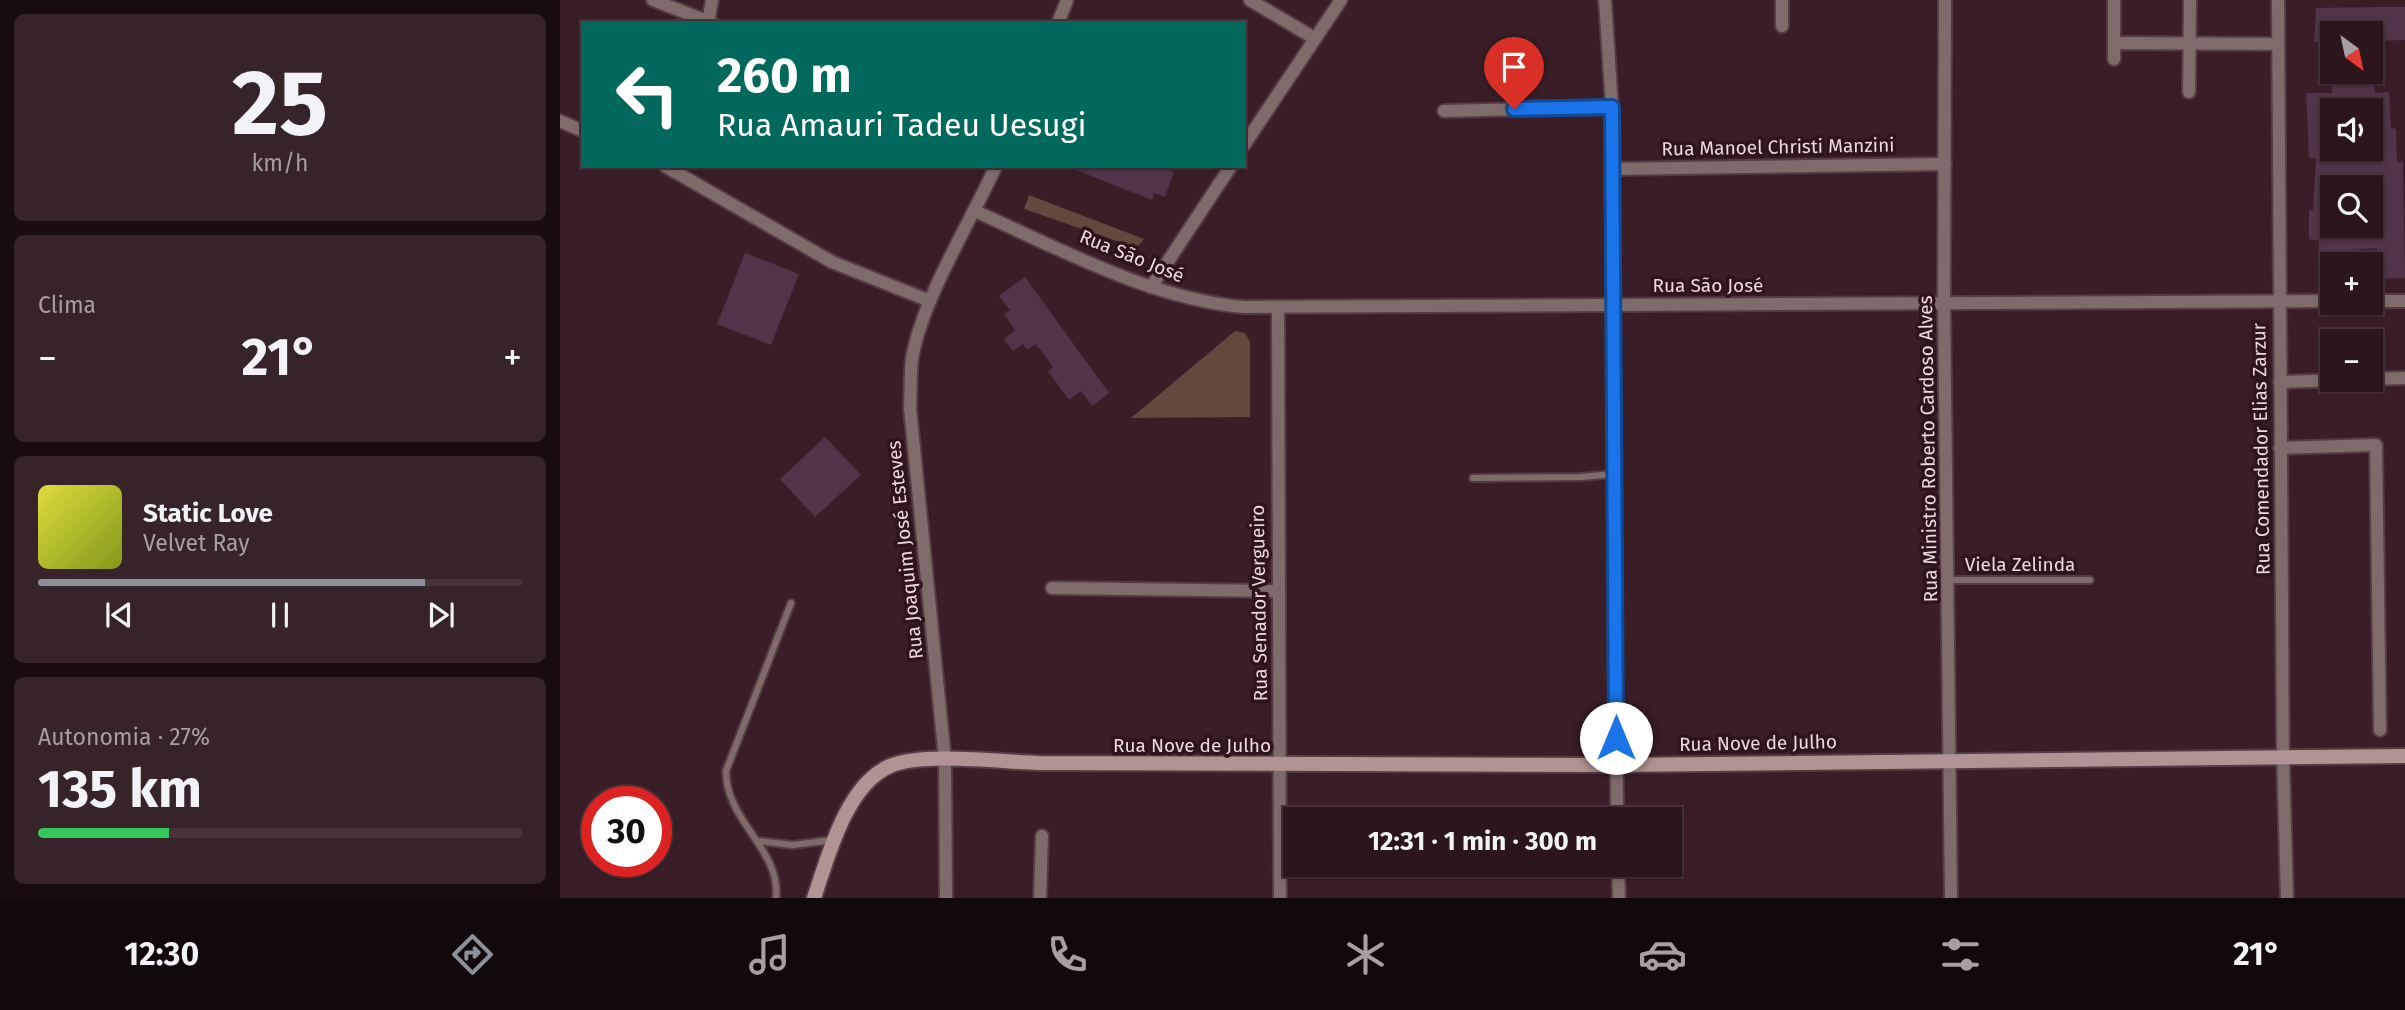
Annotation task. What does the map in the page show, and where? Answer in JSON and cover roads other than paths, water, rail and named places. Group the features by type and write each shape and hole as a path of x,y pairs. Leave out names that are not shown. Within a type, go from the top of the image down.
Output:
{"street":[{"path":"653,0 706,21"},
{"path":"709,21 712,0"},
{"path":"1059,21 1067,0"},
{"path":"1250,0 1314,38"},
{"path":"1246,142 1341,0"},
{"path":"1605,0 1612,107 1617,807"},
{"path":"1782,0 1782,26"},
{"name":"Rua Ministro Roberto Cardoso Alves","path":"1945,0 1944,303 1951,898"},
{"path":"2114,0 2114,59"},
{"path":"2189,92 2190,0"},
{"name":"Rua Comendador Elias Zarzur","path":"2278,0 2283,756 2287,898"},
{"path":"2114,43 2278,44"},
{"path":"1444,111 1612,107"},
{"path":"560,121 581,130"},
{"name":"Rua Manoel Christi Manzini","path":"1611,169 1945,164"},
{"path":"674,168 691,172 832,262 930,301"},
{"name":"Rua Joaquim José Esteves","path":"946,898 945,760 910,408 912,360 930,301 995,168"},
{"path":"1151,287 1230,168"},
{"name":"Rua São José","path":"975,211 1151,287 1218,305 1278,307 2320,301"},
{"path":"2383,301 2405,301"},
{"name":"Rua Senador Vergueiro","path":"1278,307 1280,898"},
{"path":"2383,379 2405,378"},
{"path":"2280,382 2320,381"},
{"path":"2280,448 2376,445 2380,730"},
{"path":"1052,589 1277,591"},
{"name":"Rua Nove de Julho","path":"814,898 833,840 846,814 865,786 878,774 900,763 945,760 1039,763 1616,765 2283,756 2405,757"},
{"path":"1040,898 1042,836"},
{"path":"1618,877 1619,898"}],"lane":[{"path":"1473,478 1615,474"},
{"name":"Viela Zelinda","path":"1949,580 2090,580"},
{"path":"776,898 774,875 758,841 738,817 726,790 726,771 791,603"},
{"path":"758,841 793,845 833,840"}]}
